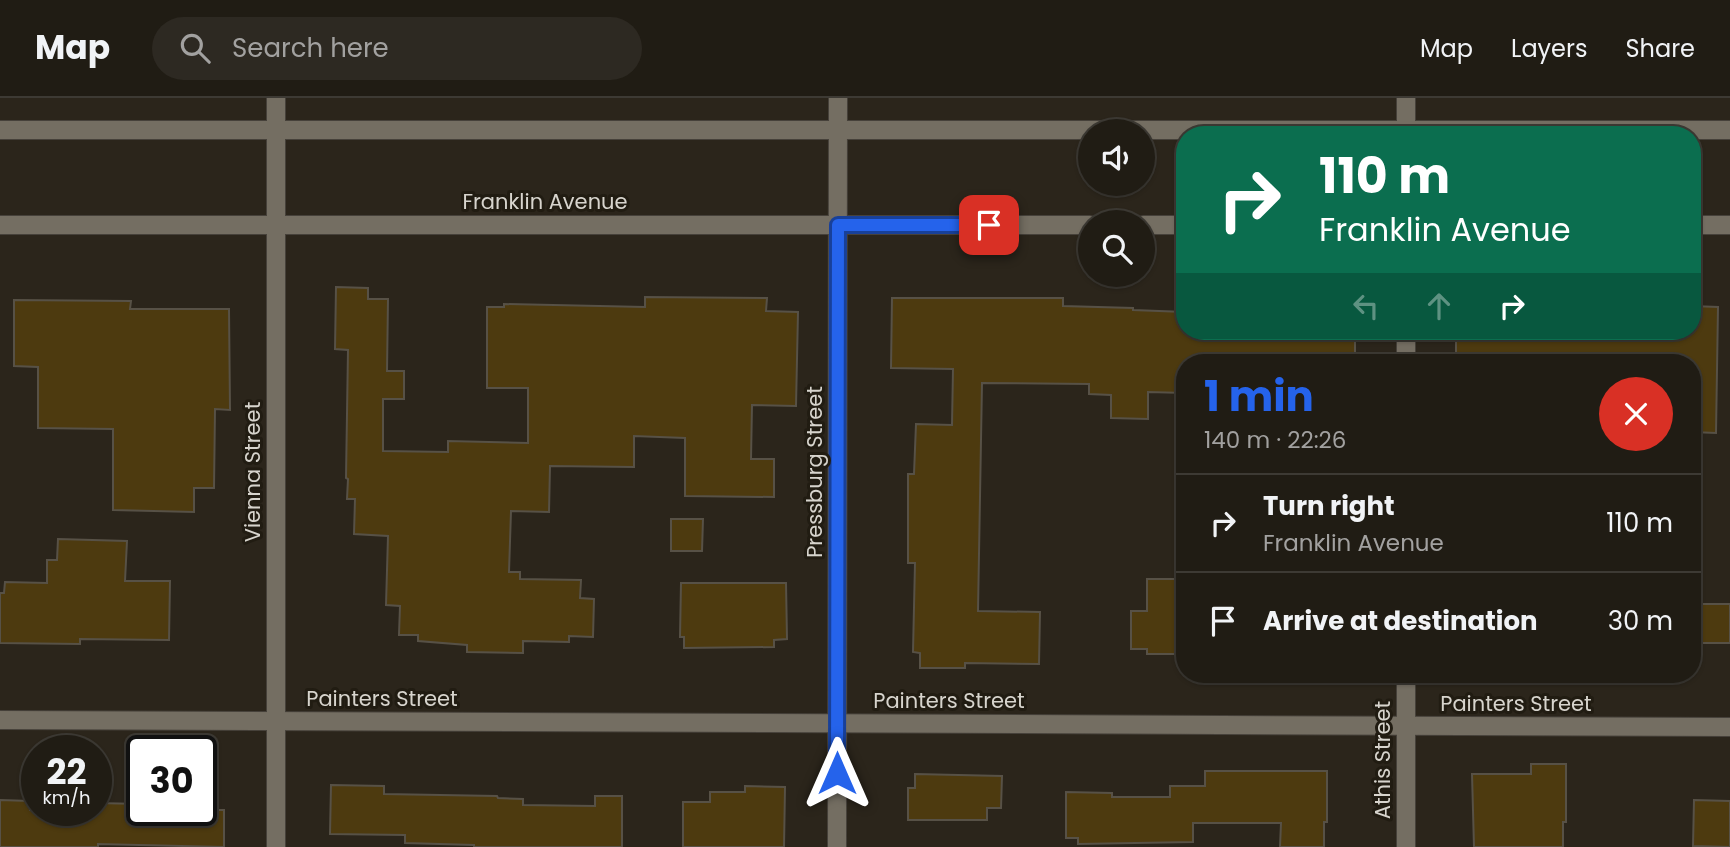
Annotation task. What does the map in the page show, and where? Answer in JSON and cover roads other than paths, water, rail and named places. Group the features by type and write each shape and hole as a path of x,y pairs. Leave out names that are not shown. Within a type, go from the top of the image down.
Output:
{"street":[{"name":"Vienna Street","path":"276,98 276,847"},
{"name":"Pressburg Street","path":"837,847 838,98"},
{"path":"1406,98 1406,126"},
{"path":"0,130 1176,132"},
{"path":"1701,130 1730,130"},
{"name":"Franklin Avenue","path":"0,225 1078,225"},
{"path":"1155,225 1176,225"},
{"path":"1701,225 1730,225"},
{"name":"Athis Street","path":"1406,683 1406,847"},
{"name":"Painters Street","path":"0,720 1730,727"}]}
